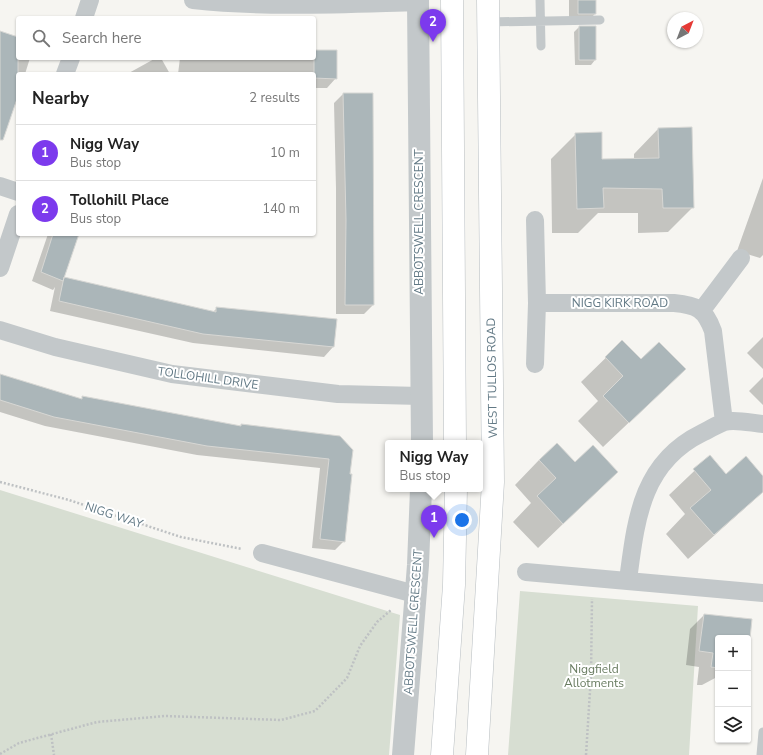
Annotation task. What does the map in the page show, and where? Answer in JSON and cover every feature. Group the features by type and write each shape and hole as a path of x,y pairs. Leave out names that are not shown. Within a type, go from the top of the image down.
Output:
{"main road":[{"path":"452,0 455,440"},
{"name":"WEST TULLOS ROAD","path":"477,755 493,482 488,0"},
{"path":"442,755 454,585 456,492"}],"street":[{"path":"85,16 90,0"},
{"path":"193,0 238,5 287,6 418,1"},
{"name":"ABBOTSWELL CRESCENT","path":"418,1 422,440"},
{"path":"66,72 70,60"},
{"path":"0,186 16,191"},
{"path":"0,268 16,220"},
{"path":"535,220 537,303 535,364"},
{"path":"724,422 712,331 709,319 702,310 742,258"},
{"name":"NIGG KIRK ROAD","path":"537,303 674,302 690,304 702,310"},
{"name":"TOLLOHILL DRIVE","path":"0,330 55,347 172,374 338,394 421,396"},
{"path":"628,580 637,516 645,492 655,473 668,456 688,439 724,422 763,424"},
{"name":"ABBOTSWELL CRESCENT","path":"403,755 418,565 421,492"},
{"path":"262,553 415,598"},
{"path":"526,572 763,593"}],"lane":[{"path":"540,0 541,46"},
{"path":"489,22 600,20"},
{"path":"762,755 763,732"}],"path":[{"name":"NIGG WAY","path":"0,482 69,500 181,537 262,553"},
{"path":"586,755 591,675 592,597 595,579"},
{"path":"0,754 19,743 97,722 165,716 280,720 315,711 347,678 360,646 377,622 394,607 415,598"},
{"path":"51,734 54,755"}],"green space":[{"path":"0,490 400,615 389,755 0,755"},
{"name":"Niggfield Allotments","path":"520,591 698,606 689,755 508,755"}],"building":[{"path":"578,0 596,0 596,14 578,14"},
{"path":"579,26 596,26 596,60 579,60"},
{"path":"0,31 16,36 16,60 18,60 18,72 16,72 16,102 3,140 0,140"},
{"path":"316,50 337,50 337,79 316,78 316,72 314,72"},
{"path":"343,93 373,93 374,305 345,305 346,220"},
{"path":"692,127 694,208 663,208 662,189 603,188 604,208 577,209 575,133 602,132 602,159 659,158 658,128"},
{"path":"52,236 78,236 63,281 41,272"},
{"path":"64,277 216,312 216,307 337,319 334,347 203,334 59,301"},
{"path":"622,340 641,359 659,342 686,369 629,423 603,396 623,376 605,357"},
{"path":"0,374 82,399 82,396 241,426 241,424 340,436 353,450 345,542 320,539 329,459 207,446 54,417 0,400"},
{"path":"557,443 575,462 593,445 618,472 563,524 537,496 556,478 539,460"},
{"path":"710,455 726,474 746,456 763,476 763,492 714,535 690,508 711,490 693,469"},
{"path":"704,614 752,619 750,635 715,635 715,668 711,667 713,653 699,651"}],"place":[{"name":"Tollohill Place","path":"433,42"},
{"name":"Nigg Way","path":"434,538"}]}
